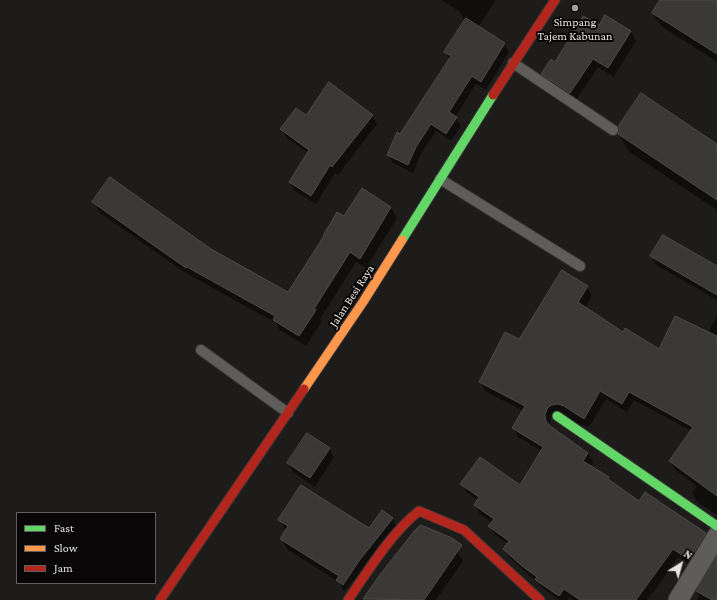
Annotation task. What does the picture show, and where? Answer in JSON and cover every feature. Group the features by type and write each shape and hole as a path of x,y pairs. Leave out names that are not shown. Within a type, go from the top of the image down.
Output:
{"main road":[{"name":"Jalan Besi Raya","path":"160,600 363,302 513,63 555,0"},
{"path":"557,416 717,526"},
{"path":"348,600 365,574 406,521 419,511 464,530 540,600"}],"street":[{"path":"678,600 717,536"}],"lane":[{"path":"513,63 613,130"},
{"path":"440,179 580,266"},
{"path":"201,350 288,413"}],"building":[{"path":"660,0 717,0 717,54 652,13"},
{"path":"605,15 631,31 608,68 593,59 570,93 541,74 551,59 555,62 583,16 599,25"},
{"path":"466,18 505,43 481,82 472,76 449,112 457,117 446,134 431,124 416,147 408,165 387,155 397,132 400,134 451,56 444,52"},
{"path":"329,82 373,115 332,167 330,165 311,196 289,182 309,150 280,129 296,108 306,115"},
{"path":"641,93 717,144 717,200 618,134 618,127"},
{"path":"110,177 211,249 288,292 324,236 337,212 344,216 362,188 391,207 360,259 350,252 299,336 273,320 275,316 187,267 186,268 92,202"},
{"path":"663,235 717,266 717,295 650,256"},
{"path":"562,270 588,286 578,302 623,332 625,328 659,349 675,316 717,336 717,496 669,461 693,427 629,392 622,404 600,391 584,419 564,406 558,404 551,405 547,409 545,415 546,421 550,426 588,453 583,461 609,477 608,479 639,501 645,492 706,533 689,560 673,549 636,600 580,600 564,589 559,596 537,581 535,579 537,577 503,549 509,541 488,526 494,519 474,505 479,497 460,484 480,457 520,485 543,447 512,428 525,406 479,382 505,332 519,339"},
{"path":"307,433 330,448 310,478 287,463"},
{"path":"301,485 369,528 382,510 393,518 359,561 343,585 336,580 339,576 280,539 288,526 278,520"},
{"path":"421,525 452,538 462,545 424,600 363,599 415,530"},
{"path":"717,557 717,600 712,600 696,591"}],"traffic: fast":[{"path":"402,240 493,95"},
{"path":"557,416 717,526"}],"traffic: slow":[{"path":"304,389 363,302 402,240"}],"traffic: jam":[{"path":"493,95 555,0"},
{"path":"160,600 304,389"},
{"path":"348,600 390,541 419,511 464,530 540,600"}],"place":[{"name":"Simpang Tajem Kabunan","path":"575,8"}]}
